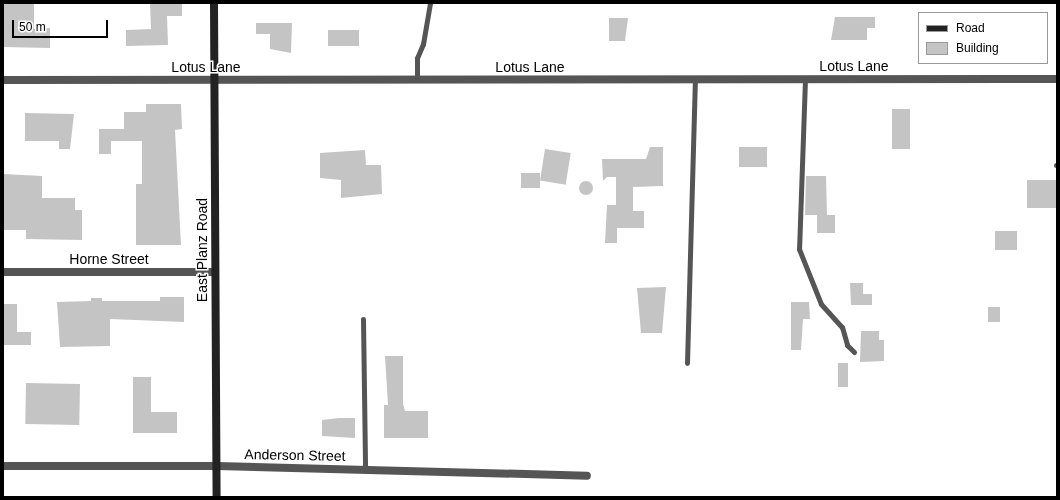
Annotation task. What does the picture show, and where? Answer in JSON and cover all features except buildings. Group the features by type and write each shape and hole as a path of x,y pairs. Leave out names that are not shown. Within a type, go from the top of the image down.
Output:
{"street":[{"name":"East Planz Road","path":"214,3 217,497"},
{"name":"Lotus Lane","path":"3,80 1057,79"},
{"name":"Horne Street","path":"3,272 215,272"},
{"name":"Anderson Street","path":"3,466 217,466 586,476"}],"lane":[{"path":"417,80 417,58 423,44 430,3"},
{"path":"805,79 799,249 821,304 842,327 847,344 854,352"},
{"path":"687,362 695,80"},
{"path":"363,319 365,470"}]}
